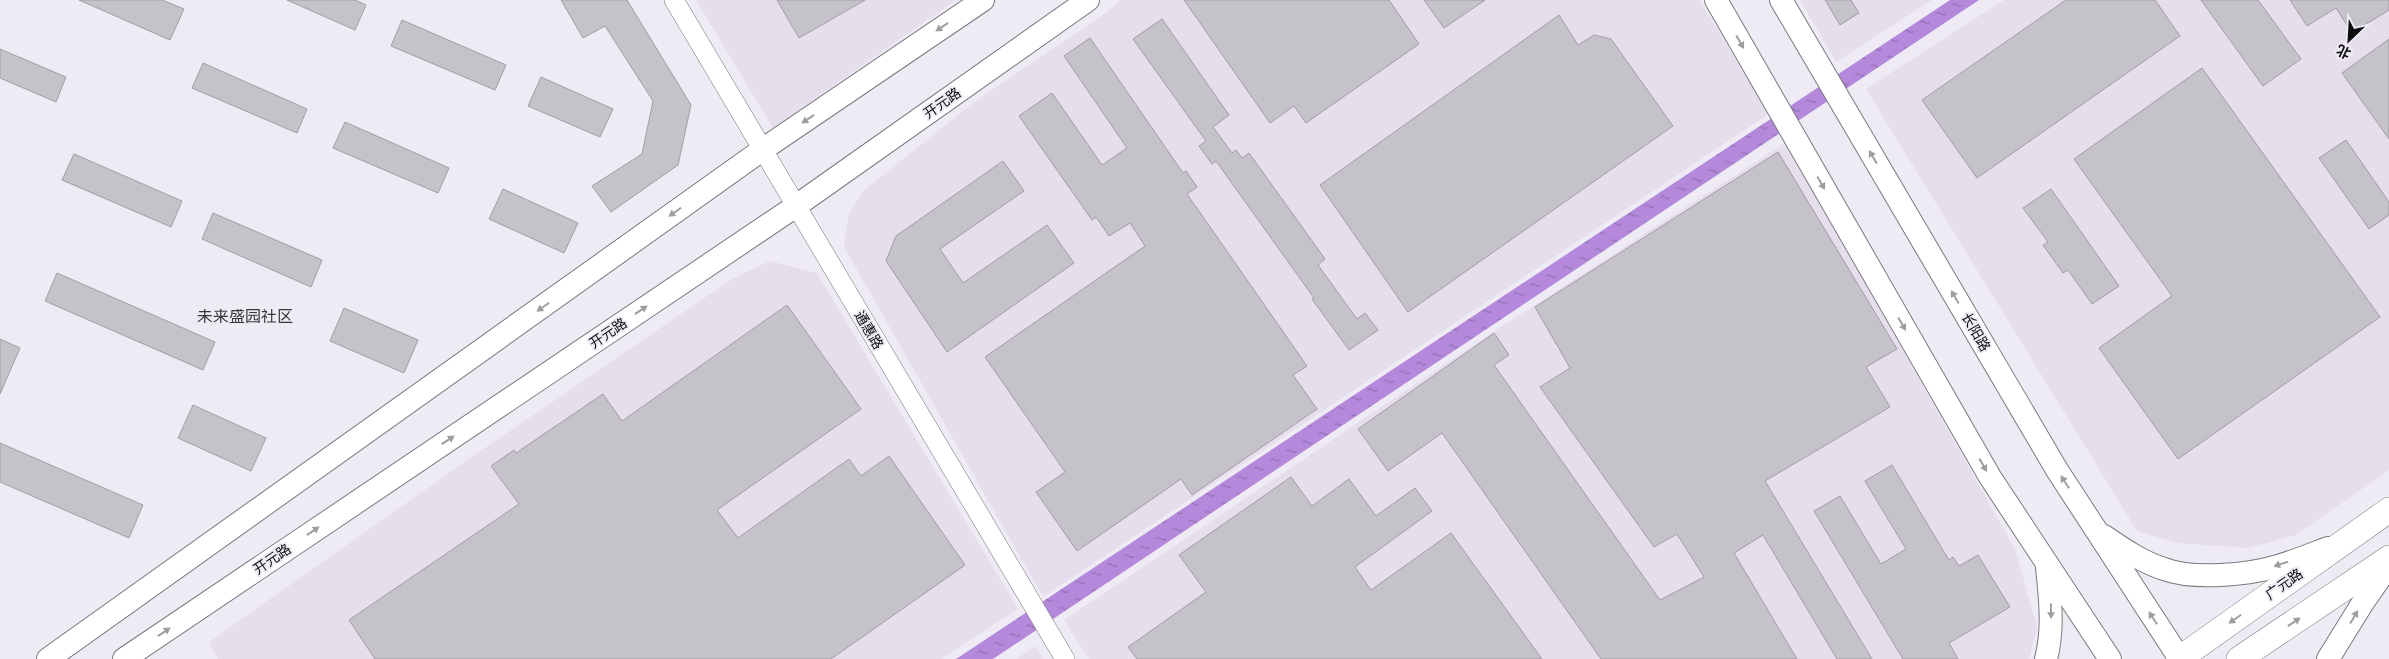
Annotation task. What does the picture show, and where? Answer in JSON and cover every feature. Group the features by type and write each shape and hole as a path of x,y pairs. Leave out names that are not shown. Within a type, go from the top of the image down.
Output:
{"main road":[{"path":"48,659 762,150 983,0"},
{"name":"开元路","path":"124,659 796,206 1088,0"},
{"path":"1716,0 1990,477 2110,659"},
{"name":"长阳路","path":"1781,0 2057,470 2179,659"},
{"name":"广元路","path":"2179,659 2389,510"},
{"path":"2097,532 2133,555 2165,570 2192,575 2232,573 2277,566 2344,542"},
{"path":"2239,659 2389,558"},
{"path":"2046,659 2051,639 2051,606 2047,564"},
{"path":"2328,659 2389,565"}],"street":[{"name":"通惠路","path":"674,0 1065,659"}],"shaded area":[{"path":"696,0 956,0 773,128"},
{"path":"1121,0 1699,0 1769,114 1043,597 844,247 848,217 862,192 977,100 1103,15"},
{"path":"1800,0 1932,0 1836,62"},
{"path":"2004,0 2389,0 2389,470 2296,535 2248,548 2177,543 2137,531 1866,89"},
{"path":"1785,143 2015,549 2037,627 2029,659 1089,659 1064,620 1496,330"},
{"path":"770,261 817,273 1018,609 941,659 218,659 209,642 476,454 732,279"},
{"path":"1035,646 1043,659 1016,659"}],"water":[{"path":"1950,0 1979,0 993,659 956,659"}],"building":[{"path":"79,0 162,0 184,9 170,40"},
{"path":"287,0 355,0 366,5 355,30"},
{"path":"561,0 627,0 691,105 678,165 611,212 592,186 642,154 653,101 605,26 583,38"},
{"path":"777,0 865,0 799,38"},
{"path":"1184,0 1389,0 1419,44 1306,123 1294,106 1270,123"},
{"path":"1424,0 1485,0 1444,28"},
{"path":"1825,0 1851,0 1859,13 1840,25"},
{"path":"2066,0 2155,0 2180,36 1977,178 1922,100"},
{"path":"2201,0 2258,0 2301,59 2263,86"},
{"path":"2290,0 2389,0 2389,10 2352,33 2336,8 2307,26"},
{"path":"1559,15 1578,45 1594,35 1611,39 1673,126 1408,312 1320,185"},
{"path":"1162,19 1229,115 1213,127 1232,153 1236,150 1242,158 1249,153 1325,259 1318,265 1357,319 1365,313 1378,330 1349,350 1216,161 1212,164 1199,146 1206,141 1133,39"},
{"path":"402,20 506,65 495,90 391,46"},
{"path":"1090,38 1183,173 1186,171 1197,187 1187,194 1307,366 1293,375 1317,409 1192,495 1181,479 1077,551 1036,492 1065,472 985,357 1145,246 1130,223 1109,236 1096,217 1092,220 1019,116 1052,93 1102,165 1127,148 1064,56"},
{"path":"2389,39 2389,139 2342,73"},
{"path":"0,49 66,77 56,102 0,78"},
{"path":"203,63 307,109 297,133 192,88"},
{"path":"2202,68 2380,317 2178,459 2099,348 2172,296 2074,159"},
{"path":"541,77 613,109 600,137 528,106"},
{"path":"345,122 449,168 438,193 333,148"},
{"path":"2346,140 2389,202 2389,215 2369,229 2319,158"},
{"path":"1778,152 1897,349 1866,367 1890,407 1765,481 1872,659 1837,659 1763,535 1734,553 1797,659 1601,659 1442,433 1388,471 1358,429 1494,333 1509,355 1494,365 1660,600 1704,577 1677,534 1654,547 1540,387 1570,368 1535,307"},
{"path":"74,154 182,201 171,227 62,180"},
{"path":"1003,161 1024,191 940,249 963,283 1047,225 1074,263 947,352 886,261 896,236"},
{"path":"503,189 578,223 564,253 489,219"},
{"path":"2051,189 2119,286 2092,304 2068,270 2063,273 2043,245 2048,242 2023,208"},
{"path":"213,213 322,260 311,287 202,239"},
{"path":"57,273 215,342 203,370 45,301"},
{"path":"787,305 861,409 717,510 738,538 849,459 861,476 889,456 965,565 831,659 375,659 349,620 519,504 491,466 514,450 516,453 603,394 622,421"},
{"path":"344,308 418,340 404,373 330,341"},
{"path":"0,339 20,348 0,394"},
{"path":"193,405 266,438 251,471 178,438"},
{"path":"0,443 143,505 129,538 0,482"},
{"path":"1892,465 1949,560 1953,557 1959,566 1978,555 2010,607 1949,643 1958,659 1903,659 1814,511 1840,496 1881,564 1906,549 1865,481"},
{"path":"1291,477 1312,506 1349,479 1376,516 1415,488 1432,511 1355,567 1371,590 1451,533 1542,659 1137,659 1128,647 1206,592 1179,555"}],"district":[{"name":"未来盛园社区","path":"245,316"}]}
